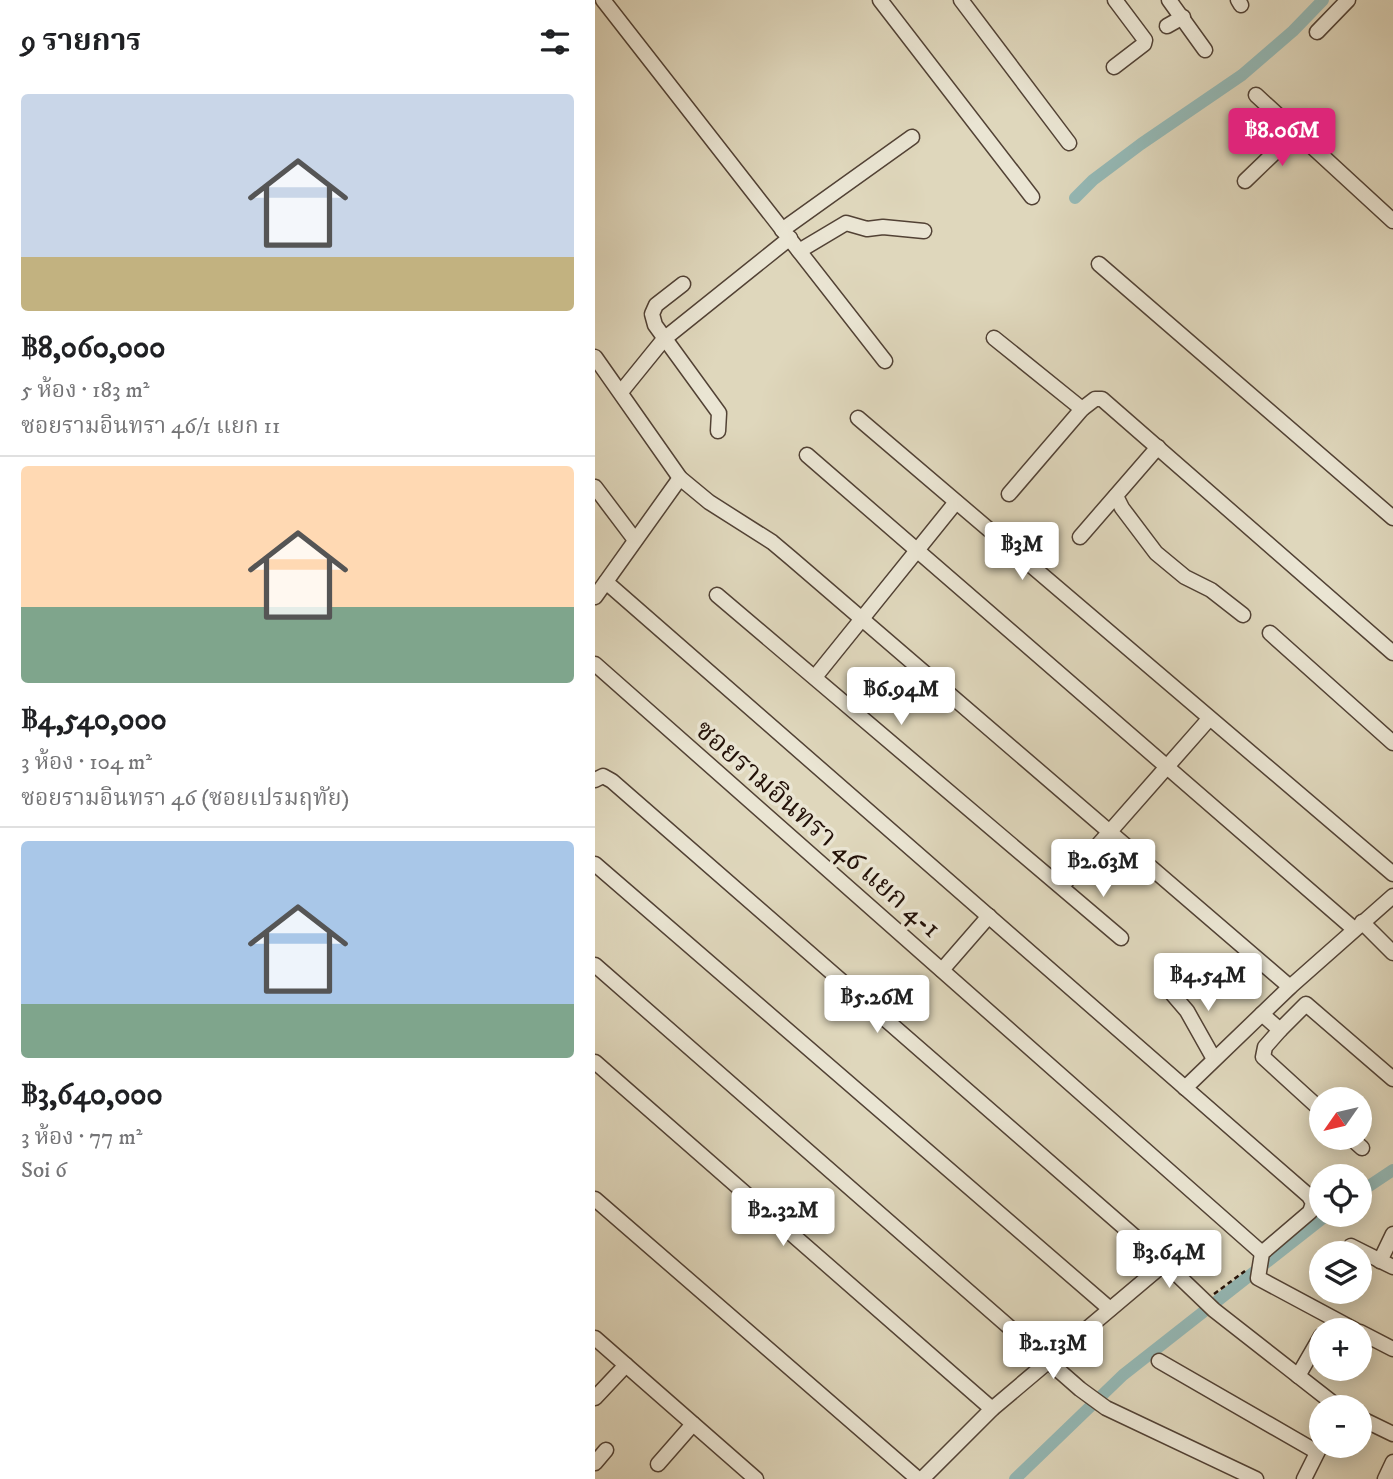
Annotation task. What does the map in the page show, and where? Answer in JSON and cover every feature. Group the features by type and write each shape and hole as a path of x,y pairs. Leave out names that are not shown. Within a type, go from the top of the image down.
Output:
{"street":[{"path":"602,3 623,0"},
{"path":"880,0 1033,197"},
{"path":"961,0 1069,143"},
{"path":"1114,67 1144,44 1145,40 1144,35 1115,0"},
{"path":"1169,0 1205,50"},
{"path":"1317,32 1348,0"},
{"path":"602,3 885,361"},
{"path":"1167,26 1183,18"},
{"path":"1257,95 1393,220"},
{"path":"1245,181 1296,132"},
{"path":"621,392 664,338 786,234 912,137"},
{"path":"799,251 846,223 867,229 883,227 924,231"},
{"path":"1099,264 1393,518"},
{"path":"683,284 656,305 652,314 655,325 719,413 718,431"},
{"path":"994,338 1083,409"},
{"path":"595,357 680,478 724,513 772,542 1290,987"},
{"path":"1009,494 1083,409 1095,399 1102,399 1393,653"},
{"path":"858,418 1393,874"},
{"path":"1080,537 1158,447"},
{"path":"807,455 1167,766 1393,953"},
{"path":"595,597 680,478"},
{"path":"595,486 635,540"},
{"path":"1116,496 1144,538 1162,559 1185,577 1212,590 1243,615"},
{"path":"815,677 956,502"},
{"path":"606,582 1309,1196 1313,1203 1310,1212 1262,1256 1258,1278 1319,1318"},
{"path":"717,595 1122,938"},
{"path":"1270,634 1393,743"},
{"name":"ซอยรามอินทรา 46 แยก 4-1","path":"595,664 1262,1256"},
{"path":"1062,886 1209,719"},
{"path":"595,780 603,776 612,780 1210,1305 1323,1395"},
{"path":"595,864 1109,1309"},
{"path":"1185,1088 1290,987 1393,896"},
{"path":"942,970 989,916"},
{"path":"595,965 1080,1389 1106,1408 1256,1479"},
{"path":"1169,990 1187,1011 1215,1059"},
{"path":"1309,1099 1263,1057 1265,1046 1305,1004 1393,1079"},
{"path":"1262,1014 1280,1030"},
{"path":"595,1062 992,1409"},
{"path":"595,1199 920,1479 992,1409 1165,1263"},
{"path":"1387,1264 1393,1234"},
{"path":"595,1338 756,1479"},
{"path":"1372,1338 1393,1349"},
{"path":"1298,1376 1309,1357"},
{"path":"1159,1361 1309,1443"},
{"path":"595,1398 626,1365"},
{"path":"657,1464 693,1424"},
{"path":"1372,1424 1393,1434"},
{"path":"595,1463 606,1450"},
{"path":"1304,1479 1314,1458"},
{"path":"1385,1479 1393,1462"}],"path":[{"path":"1210,1305 1262,1256"}],"waterway":[{"path":"1075,198 1093,180 1141,144 1242,75 1293,31 1323,0"},
{"path":"1372,1184 1393,1170"},
{"path":"1015,1479 1123,1375 1311,1227"}]}
